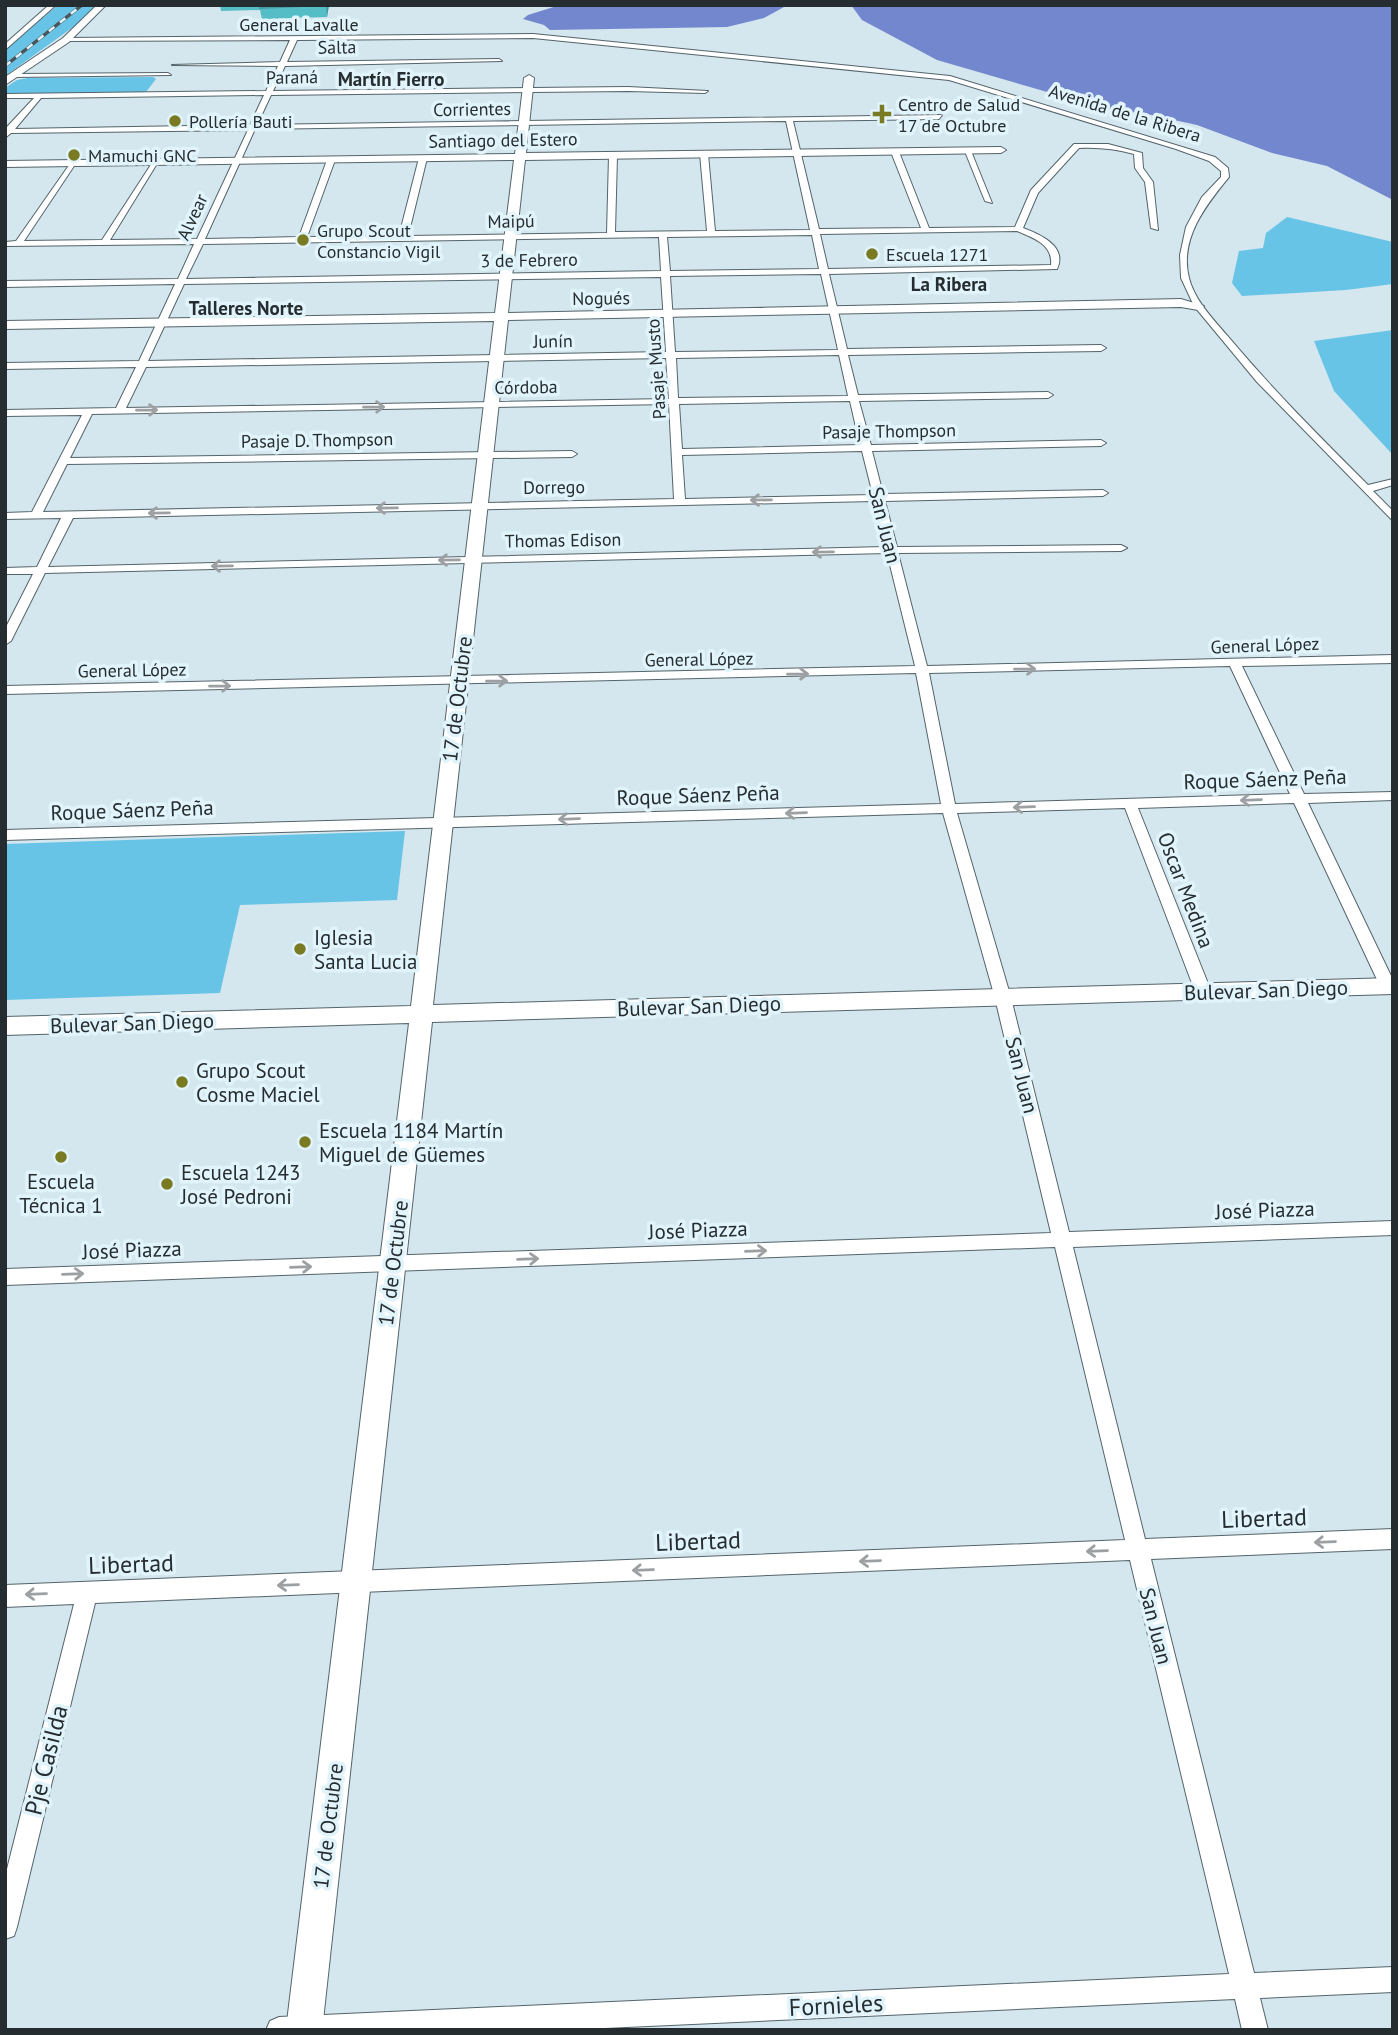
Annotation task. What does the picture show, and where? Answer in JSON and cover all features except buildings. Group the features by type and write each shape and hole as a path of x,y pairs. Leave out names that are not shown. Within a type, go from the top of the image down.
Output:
{"street":[{"path":"5,48 53,5"},
{"path":"5,82 66,40 102,5"},
{"name":"General Lavalle","path":"66,40 533,36"},
{"name":"Avenida de la Ribera","path":"533,36 950,78 1212,159 1225,170 1225,177 1205,199 1190,227 1184,255 1185,278 1198,306 1261,380 1393,518"},
{"name":"Alvear","path":"120,411 295,37"},
{"path":"187,47 192,38"},
{"path":"5,40 16,40"},
{"path":"155,95 181,56"},
{"name":"Salta","path":"175,65 499,61"},
{"path":"16,76 168,75"},
{"name":"17 de Octubre","path":"296,2029 356,1582 529,78"},
{"name":"Paraná","path":"5,96 705,90"},
{"path":"6,133 39,96"},
{"name":"Corrientes","path":"6,133 939,117"},
{"name":"San Juan","path":"789,120 854,399 922,671 950,809 1003,998 1255,2030"},
{"path":"1018,229 1034,192 1077,146 1120,147 1138,153 1139,168 1149,182 1155,228"},
{"path":"967,150 989,201"},
{"name":"Santiago del Estero","path":"5,164 1001,150"},
{"path":"895,152 926,230"},
{"path":"704,154 711,233"},
{"path":"611,235 613,156"},
{"path":"403,238 423,158"},
{"path":"302,240 331,160"},
{"path":"105,242 154,162"},
{"path":"18,244 72,163"},
{"name":"Maipú","path":"5,244 1018,229"},
{"name":"3 de Febrero","path":"5,284 1054,267 1056,257 1045,240 1018,229"},
{"name":"Pasaje Musto","path":"663,234 680,501"},
{"name":"Nogués","path":"5,325 501,318 1181,303 1198,306"},
{"name":"Junín","path":"5,366 1101,348"},
{"name":"Córdoba","path":"5,413 1048,395"},
{"path":"36,515 89,411"},
{"name":"Pasaje Thompson","path":"677,452 1101,443"},
{"name":"Pasaje D. Thompson","path":"63,461 572,454"},
{"path":"1366,489 1393,482"},
{"name":"Dorrego","path":"5,516 1103,493"},
{"path":"5,641 69,514"},
{"name":"Thomas Edison","path":"5,571 892,550 1121,548"},
{"name":"General López","path":"5,690 460,682 1393,659"},
{"path":"1236,664 1390,986"},
{"name":"Roque Sáenz Peña","path":"5,835 1393,796"},
{"name":"Oscar Medina","path":"1130,804 1203,992"},
{"name":"Bulevar San Diego","path":"5,1027 1390,986"},
{"name":"José Piazza","path":"5,1277 1393,1228"},
{"name":"Libertad","path":"5,1596 1393,1539"},
{"name":"Pje Casilda","path":"5,1927 87,1592"},
{"name":"Fornieles","path":"296,2029 1393,1979"}],"shaded area":[{"path":"58,5 96,5 76,25 5,76 5,50"},
{"path":"560,5 784,7 764,18 727,27 550,30 544,25 523,19"},
{"path":"851,5 1393,5 1393,200 1327,166 1272,153 1197,125 1147,114 1106,109 937,60 862,20"},
{"path":"28,78 156,79 146,92 5,96 5,88 17,80"},
{"path":"1287,217 1393,242 1393,284 1346,290 1242,296 1232,283 1239,251 1263,248 1266,233"},
{"path":"1393,330 1393,455 1334,391 1314,341"},
{"path":"405,831 397,900 240,905 220,993 5,1000 5,844"}],"railway":[{"path":"5,66 82,5"}],"place":[{"name":"Centro de Salud 17 de Octubre","path":"882,114"},
{"name":"Pollería Bauti","path":"175,121"},
{"name":"Mamuchi GNC","path":"74,155"},
{"name":"Grupo Scout Constancio Vigil","path":"303,240"},
{"name":"Escuela 1271","path":"872,254"},
{"name":"Iglesia Santa Lucia","path":"300,949"},
{"name":"Grupo Scout Cosme Maciel","path":"182,1082"},
{"name":"Escuela 1184 Martín Miguel de Güemes","path":"305,1142"},
{"name":"Escuela Técnica 1","path":"61,1157"},
{"name":"Escuela 1243 José Pedroni","path":"167,1184"}],"district":[{"name":"Martín Fierro","path":"391,79"},
{"name":"La Ribera","path":"949,284"},
{"name":"Talleres Norte","path":"246,308"}]}
